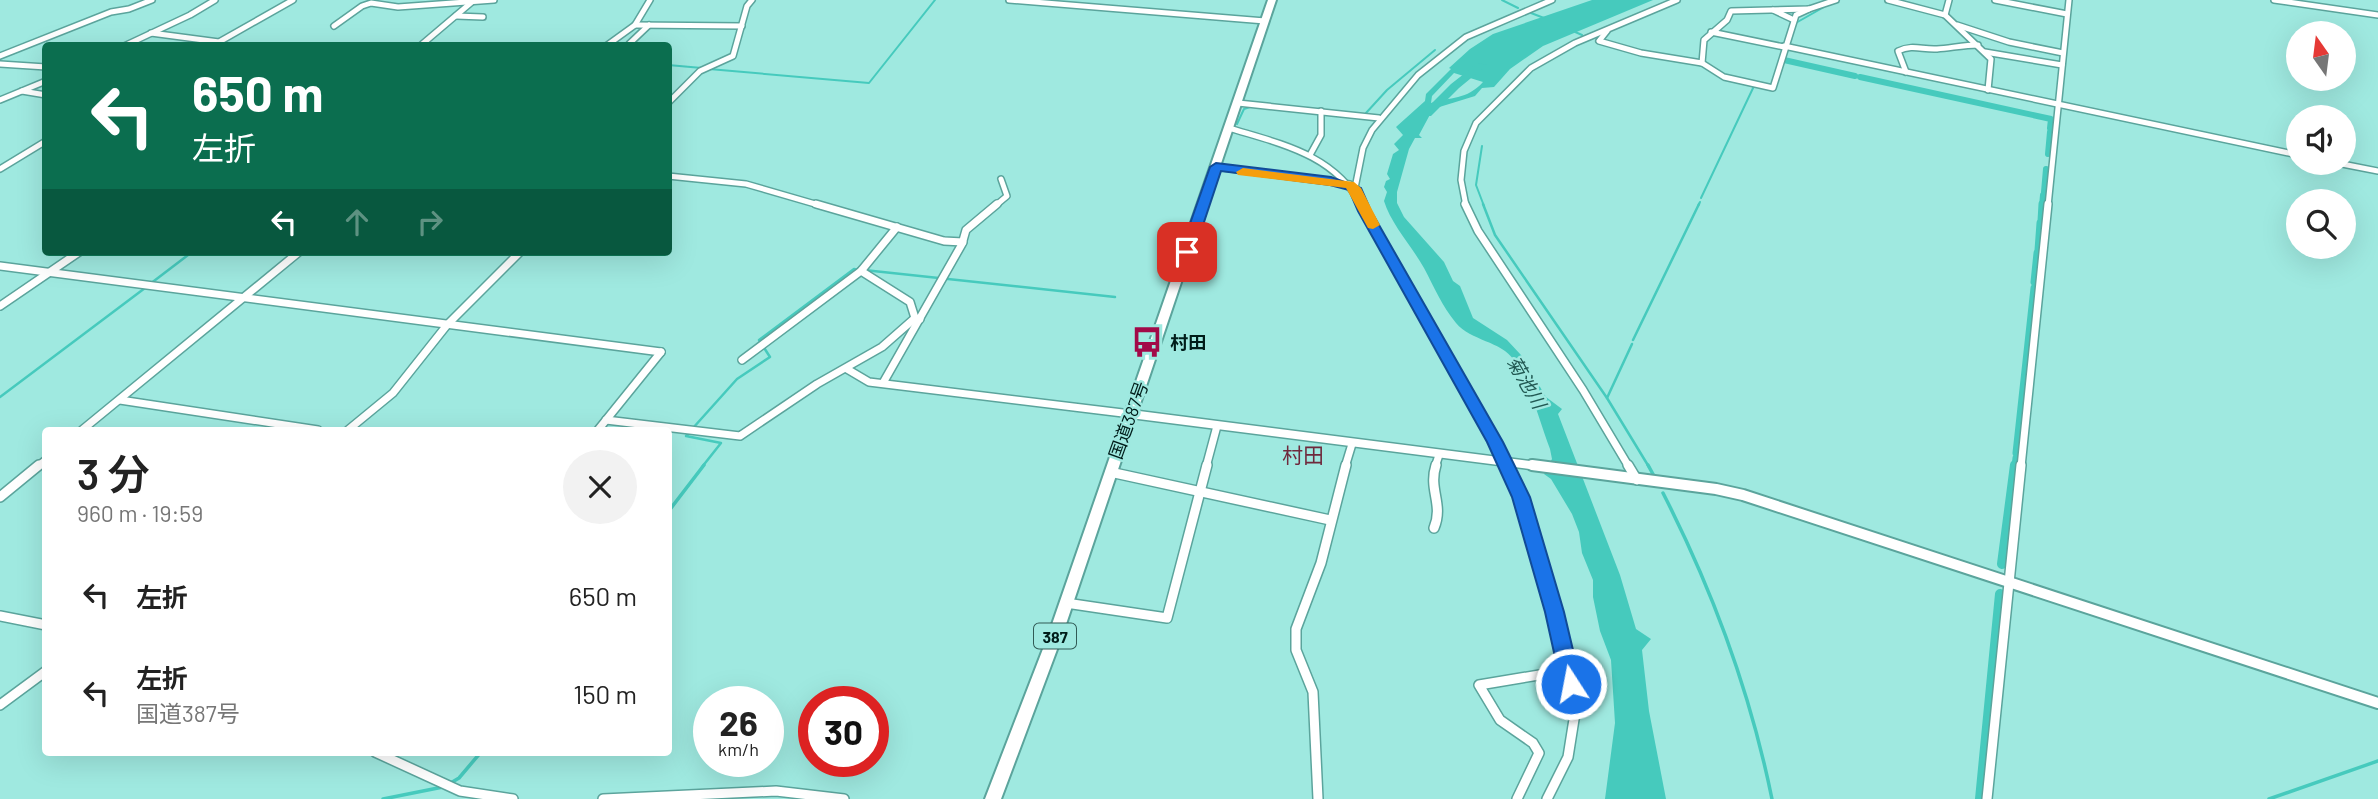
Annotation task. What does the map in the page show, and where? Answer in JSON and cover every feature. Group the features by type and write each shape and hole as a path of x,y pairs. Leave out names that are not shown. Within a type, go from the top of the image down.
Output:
{"highway":[{"name":"国道387号","path":"993,799 1131,414 1272,0"}],"street":[{"path":"0,56 111,12 129,9 152,0"},
{"path":"132,42 215,0"},
{"path":"151,33 219,42 293,0"},
{"path":"425,42 472,0"},
{"path":"334,26 362,6 377,1 398,7 494,0"},
{"path":"612,42 635,25 650,0"},
{"path":"672,99 700,71 733,56 747,6 752,0"},
{"path":"1009,0 1265,21"},
{"path":"1352,186 1360,152 1379,118 1455,44 1552,0"},
{"path":"1637,480 1590,401 1478,231 1463,201 1461,180 1464,151 1476,122 1542,60 1613,26 1677,0"},
{"path":"1809,9 1731,11 1731,16 1703,41 1702,63 1705,68 1736,80 1773,88 1784,46 1796,15 1836,0"},
{"path":"1888,0 1945,15 1956,24 1991,59 1987,90"},
{"path":"1945,15 1949,0"},
{"path":"1996,0 2067,14"},
{"path":"1987,799 2069,0"},
{"path":"2274,0 2378,15"},
{"path":"1769,8 1794,20"},
{"path":"455,16 483,17"},
{"path":"1956,24 2010,42 2063,53"},
{"path":"635,25 742,26"},
{"path":"631,42 649,25"},
{"path":"1613,26 1600,41 1641,53 1702,63"},
{"path":"1710,32 2286,152"},
{"path":"1906,72 1898,51 1902,48 1919,45 1935,49 1978,46"},
{"path":"1984,51 2062,65"},
{"path":"0,64 42,67"},
{"path":"0,100 42,83"},
{"path":"22,91 42,94"},
{"path":"1238,103 1379,118"},
{"path":"1310,155 1321,135 1321,111"},
{"path":"1229,128 1310,155 1336,169 1352,186 1504,463 1528,517 1569,670 1575,713 1572,741 1563,771 1547,799"},
{"path":"0,169 42,143"},
{"path":"1216,167 1352,186"},
{"path":"2356,167 2378,171"},
{"path":"672,176 746,184 944,241 963,242"},
{"path":"883,383 963,242 966,230 1007,196 1001,179"},
{"path":"742,360 861,271 897,227"},
{"path":"0,306 73,256"},
{"path":"86,427 294,256"},
{"path":"352,427 393,393 447,325 516,256"},
{"path":"0,266 661,352 600,427"},
{"path":"861,271 910,302 918,318"},
{"path":"672,427 740,436 816,385 847,369 918,318"},
{"path":"847,369 869,382 1716,489 1754,498 2378,704"},
{"path":"120,400 298,427"},
{"path":"606,419 669,427"},
{"path":"1065,603 1167,618 1217,426"},
{"path":"1318,799 1313,692 1296,650 1296,629 1321,563 1330,520 1352,444"},
{"path":"1434,528 1440,514 1431,480 1438,454"},
{"path":"0,497 42,463"},
{"path":"1110,471 1330,520"},
{"path":"0,616 42,624"},
{"path":"1517,799 1539,752 1533,743 1500,720 1479,685 1569,670"},
{"path":"0,705 42,674"},
{"path":"383,756 460,791 513,799"},
{"path":"603,799 776,790 844,799"}],"water":[{"path":"1592,0 1653,0 1543,46 1510,69 1494,87 1482,88 1475,96 1433,109 1419,135 1422,138 1415,138 1409,149 1397,192 1397,203 1404,217 1444,262 1453,281 1460,286 1473,318 1507,340 1521,355 1546,397 1562,409 1558,414 1620,575 1636,629 1651,639 1642,650 1649,711 1666,799 1605,799 1615,723 1611,660 1600,631 1593,597 1593,580 1582,553 1579,532 1572,514 1551,479 1544,474 1552,459 1534,403 1514,360 1502,349 1462,329 1451,317 1419,259 1391,218 1384,201 1387,192 1384,187 1390,179 1387,174 1393,154 1399,150 1394,144 1403,135 1396,127 1425,101 1426,94 1451,69 1449,68 1470,49 1493,34","holes":["1454,73 1483,82 1465,95 1431,103 1432,96"]}],"waterway":[{"path":"709,69 869,83 935,0"},
{"path":"1502,0 1518,8"},
{"path":"1794,24 1824,7"},
{"path":"1531,13 1544,18"},
{"path":"1573,31 1582,35"},
{"path":"1366,113 1387,90 1435,50"},
{"path":"1784,60 1855,76"},
{"path":"672,65 702,68"},
{"name":"菊池川","path":"1427,114 1455,86 1482,65"},
{"path":"1774,90 1782,68"},
{"path":"1860,77 2051,119 2050,128"},
{"path":"1701,198 1754,86"},
{"path":"1237,124 1244,109 1250,107"},
{"path":"2048,154 2050,132"},
{"path":"1482,146 1476,185 1484,206"},
{"path":"2044,192 2046,169"},
{"path":"2042,206 2043,195"},
{"path":"1483,204 1495,235 1607,398"},
{"path":"1633,340 1699,204"},
{"path":"2041,221 2042,204"},
{"path":"2038,250 2040,223"},
{"path":"2034,282 2037,253"},
{"path":"150,284 187,256"},
{"path":"693,428 737,379 770,357 759,340 854,269 858,270"},
{"path":"864,270 1115,297"},
{"path":"0,397 145,288"},
{"path":"2016,453 2034,288"},
{"path":"1607,398 1632,344"},
{"path":"1607,398 1649,467"},
{"path":"689,433 686,436 721,443 702,467"},
{"path":"2015,467 2016,458"},
{"path":"672,507 704,465"},
{"path":"1648,465 1654,476"},
{"path":"2002,564 2015,465"},
{"path":"1663,493 1698,567 1728,642 1753,719 1772,799"},
{"path":"1980,799 2000,594"},
{"path":"449,784 459,778 478,756"},
{"path":"2269,799 2378,761"},
{"path":"383,799 443,787"}],"slow traffic":[{"path":"1243,172 1350,184 1355,188 1373,225"}],"place":[{"name":"村田","path":"1147,342"}],"district":[{"name":"村田","path":"1303,454"}],"route":[{"path":"1187,252 1216,167 1331,181 1350,184 1355,188 1416,304 1495,442 1521,497 1555,612 1571,684"}]}
